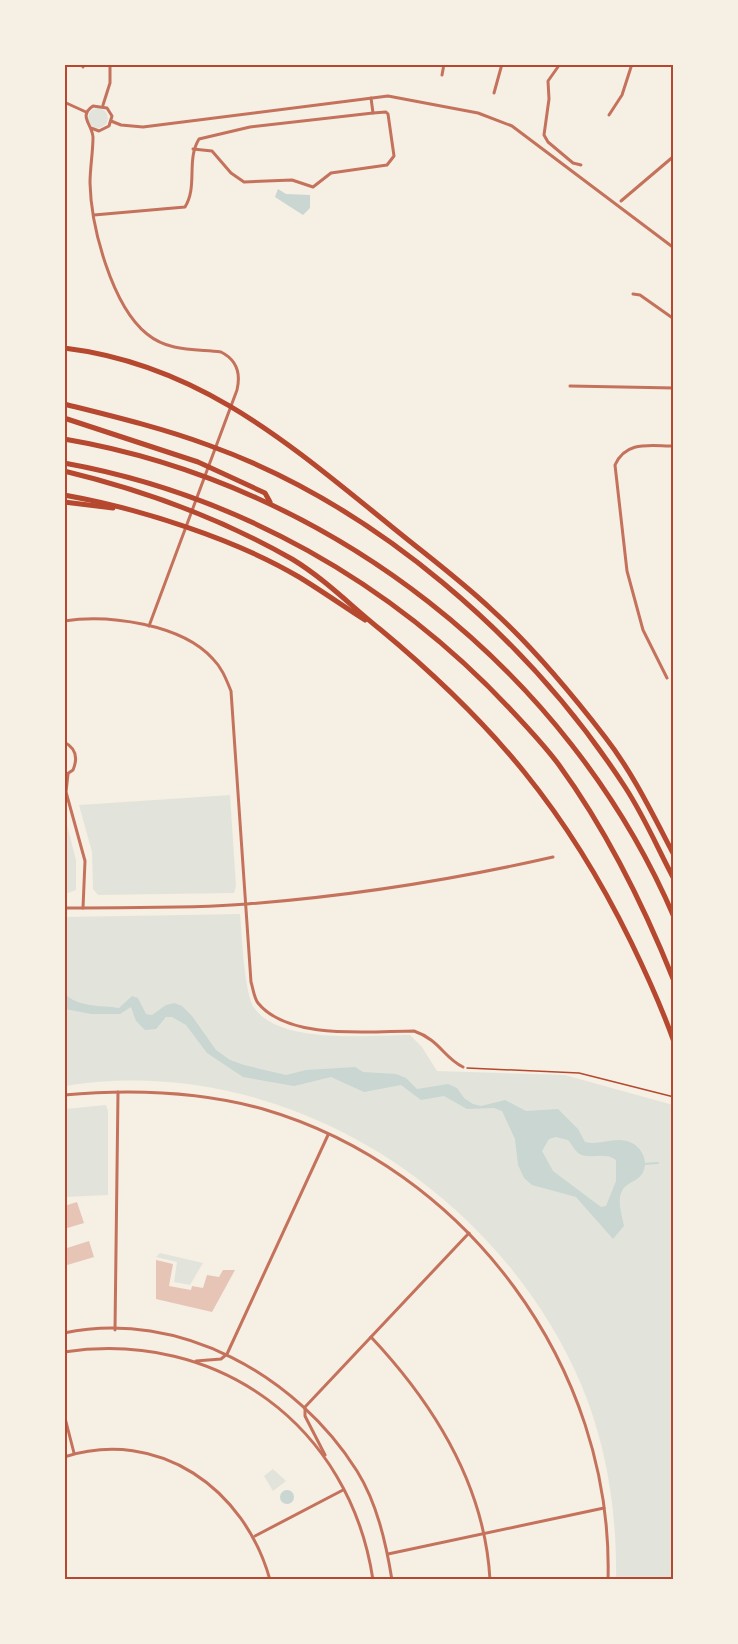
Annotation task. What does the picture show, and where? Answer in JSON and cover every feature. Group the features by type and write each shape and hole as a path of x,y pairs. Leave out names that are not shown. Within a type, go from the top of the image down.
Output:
{"highway":[{"path":"64,348 97,352 148,367 210,393 274,433 491,609 532,652 606,739 637,786 674,855"},
{"path":"64,404 208,445 262,468 363,524 411,558 480,615 522,657 595,744 626,789 674,879"},
{"path":"64,418 198,462 265,493 271,504"},
{"path":"64,439 126,453 198,475 271,504 363,554 461,628 506,670 576,752 611,800 638,844 674,917"},
{"path":"64,462 119,474 190,495 291,540 382,596 448,647 487,684 559,765 618,859 674,981"},
{"path":"64,471 106,481 204,515 293,560 340,593 440,681 508,751 576,841 616,913 648,978 674,1042"},
{"path":"64,495 175,523 297,576 380,629"},
{"path":"64,502 134,511"}],"street":[{"path":"103,105 110,83 110,64"},
{"path":"442,75 444,64"},
{"path":"494,93 502,64"},
{"path":"560,64 548,81 549,99 544,135 548,142 573,163 581,165"},
{"path":"609,115 622,95 632,64"},
{"path":"111,121 121,125 143,127 401,96 496,118 518,131 674,248"},
{"path":"371,98 374,113"},
{"path":"64,102 86,112"},
{"path":"93,141 99,131 109,126 111,121 110,111 103,105 93,105 86,112 87,124 99,131"},
{"path":"93,215 185,207 191,196 193,149 199,139 222,132 386,112 394,156 387,165 331,173 313,187 292,180 244,182 231,173 212,151 193,149"},
{"path":"91,128 93,141 90,185 93,215 111,276 124,304 139,327 167,345 221,352 234,361 239,375 237,390 149,626"},
{"path":"621,201 674,156"},
{"path":"633,294 640,295 674,319"},
{"path":"570,386 674,388"},
{"path":"668,678 643,630 627,571 615,465 624,450 634,446 674,446"},
{"path":"64,621 102,618 149,626 189,640 212,657 222,670 231,691 251,982 257,1002 270,1015 298,1028 414,1031 427,1035 444,1050 452,1062 463,1067"},
{"path":"64,742 73,748 76,755 76,763 66,775 65,791 85,861 83,908"},
{"path":"64,908 246,904 385,890 553,858"},
{"path":"64,1095 118,1092 186,1094 263,1109 328,1135 370,1156 426,1195 469,1233 520,1294 558,1356 578,1399 592,1446 604,1508 608,1580"},
{"path":"115,1330 118,1092"},
{"path":"193,1361 220,1359 227,1354 328,1135"},
{"path":"373,1580 359,1521 305,1416 305,1407 469,1233"},
{"path":"64,1333 115,1330 150,1331 227,1354 265,1376 305,1407 330,1433 358,1473 375,1510 388,1554 392,1580"},
{"path":"371,1337 419,1393 447,1438 470,1490 482,1533 490,1580"},
{"path":"64,1352 91,1348 132,1348 193,1361 244,1383 277,1406 306,1433 330,1464"},
{"path":"64,1414 74,1454"},
{"path":"64,1457 74,1454 121,1451 145,1453 179,1464 209,1482 235,1507 255,1536 270,1580"},
{"path":"255,1536 343,1490"},
{"path":"388,1554 604,1508"}],"path":[{"path":"463,1067 579,1073 674,1097"}],"shaded area":[{"path":"98,108 105,111 108,118 105,125 98,128 91,125 88,118 91,111"},
{"path":"278,189 286,194 310,195 310,208 303,215 275,197"},
{"path":"230,795 236,886 234,893 98,895 93,889 92,852 79,805"},
{"path":"65,817 76,860 76,890 65,894"},
{"path":"240,914 246,978 251,1002 255,1009 268,1020 285,1028 328,1036 410,1035 422,1047 437,1071 565,1075 673,1105 673,1579 616,1579 615,1529 609,1480 598,1431 581,1384 544,1313 495,1250 438,1194 372,1148 301,1113 225,1090 145,1081 65,1086 65,917"},
{"path":"64,993 83,1004 119,1008 132,996 138,998 146,1014 152,1015 166,1005 174,1003 182,1006 192,1016 216,1050 230,1060 244,1065 286,1075 306,1070 355,1067 363,1072 396,1074 406,1078 417,1089 448,1084 457,1088 464,1098 473,1104 481,1106 505,1100 526,1111 558,1109 578,1129 585,1142 621,1140 632,1143 643,1154 644,1169 640,1176 625,1187 621,1193 620,1207 624,1226 613,1239 576,1197 532,1185 524,1178 518,1165 515,1139 502,1111 494,1108 467,1109 444,1096 421,1100 401,1085 364,1092 331,1077 294,1086 243,1077 207,1053 186,1025 172,1017 166,1017 156,1029 145,1030 136,1021 131,1007 120,1014 91,1014 65,1009","holes":["556,1137 568,1140 581,1155 606,1156 616,1160 616,1181 606,1206 601,1207 553,1171 542,1151 549,1139"]},
{"path":"106,1105 108,1111 108,1195 65,1197 65,1109"},
{"path":"160,1253 203,1263 190,1285 174,1282 177,1262 156,1257"},
{"path":"273,1469 286,1481 273,1491 264,1476"},
{"path":"287,1490 292,1492 294,1497 292,1502 287,1504 282,1502 280,1497 282,1492"}],"building":[{"path":"77,1202 84,1223 64,1229 64,1206"},
{"path":"89,1241 94,1257 64,1266 64,1249"},
{"path":"156,1260 173,1264 169,1286 191,1290 192,1286 203,1288 207,1275 219,1277 223,1270 235,1270 212,1312 156,1299"}],"waterway":[{"path":"644,1164 658,1163"}]}
